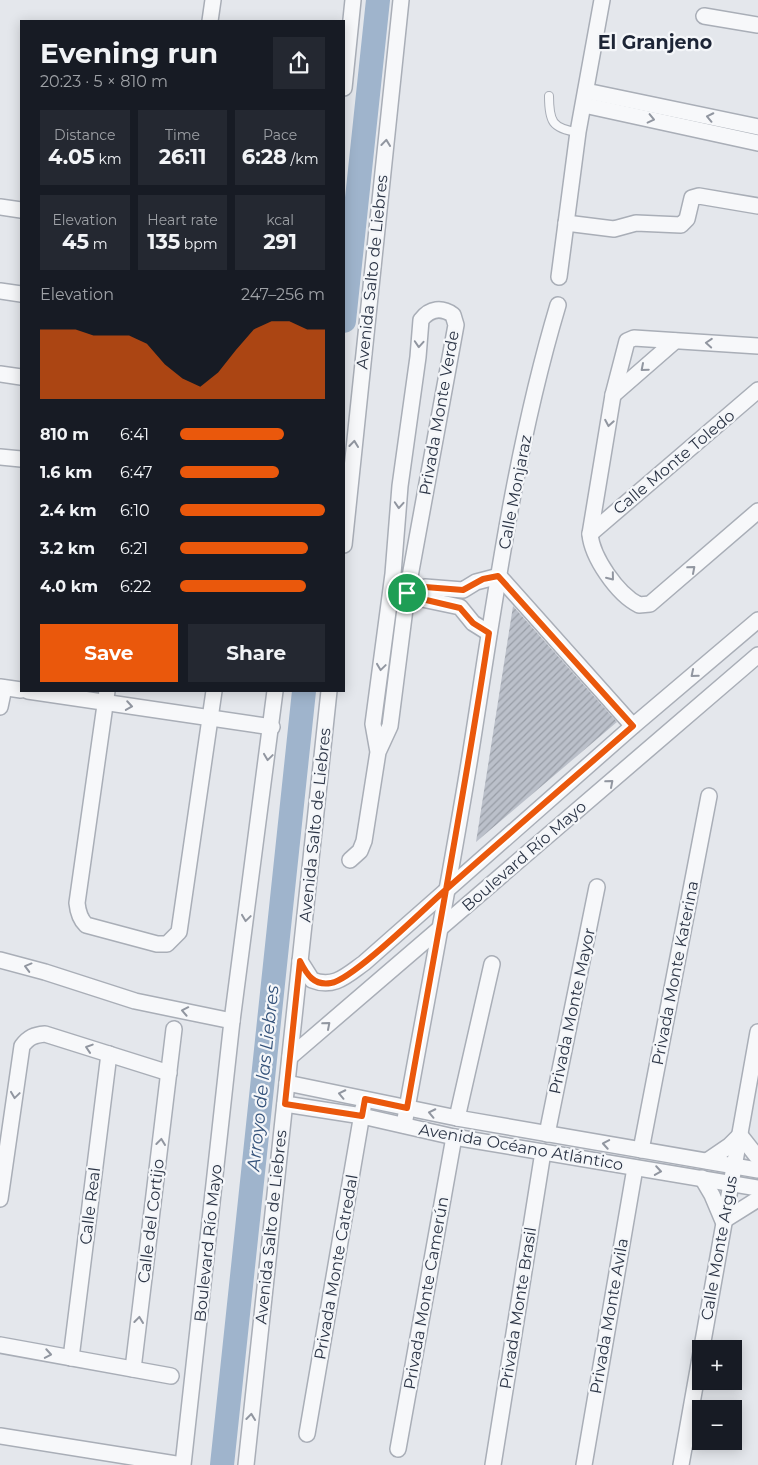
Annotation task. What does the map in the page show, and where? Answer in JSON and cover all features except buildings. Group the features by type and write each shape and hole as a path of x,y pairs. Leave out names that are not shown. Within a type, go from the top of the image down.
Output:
{"street":[{"path":"210,20 213,0"},
{"path":"345,78 353,0"},
{"name":"Avenida Salto de Liebres","path":"345,535 401,0"},
{"path":"559,277 578,132 602,0"},
{"path":"704,16 758,25"},
{"path":"585,98 758,127"},
{"path":"585,98 758,143"},
{"path":"566,223 614,229 636,223 681,225 687,219 692,198 706,195 758,206"},
{"path":"0,207 20,210"},
{"path":"0,291 20,294"},
{"name":"Calle Monjaraz","path":"404,1125 438,930 447,889 498,576 540,367 558,305"},
{"name":"Privada Monte Verde","path":"350,860 360,851 364,841 378,752 390,726 407,593 456,325 453,315 442,310 431,310 421,320 400,486 393,574 373,724 378,752"},
{"path":"758,346 634,338 627,341 613,395 590,534 593,553 624,594 633,602 644,605 655,601 758,511"},
{"path":"613,395 675,340"},
{"path":"0,374 20,377"},
{"name":"Calle Monte Toledo","path":"590,534 758,390"},
{"path":"0,457 20,459"},
{"path":"393,574 407,593 422,599 460,608"},
{"path":"489,633 473,623 460,608 458,598 463,590 483,579 498,576 633,726"},
{"path":"389,606 407,593 425,587 463,590"},
{"name":"Boulevard Río Mayo","path":"300,961 312,980 330,984 338,981 364,962 633,726 758,620"},
{"path":"722,650 736,674"},
{"name":"Boulevard Río Mayo","path":"290,1057 757,657"},
{"path":"0,707 2,688 20,690"},
{"path":"41,692 107,697 210,718 272,727"},
{"path":"107,697 77,903 80,920 86,925 158,944 166,944 179,932 214,692"},
{"path":"0,960 45,972 135,1002 232,1021 276,692"},
{"name":"Avenida Salto de Liebres","path":"246,1465 328,692"},
{"name":"Privada Monte Katerina","path":"641,1150 708,796"},
{"name":"Privada Monte Mayor","path":"547,1134 597,888"},
{"path":"458,1118 492,964"},
{"name":"Boulevard Río Mayo","path":"183,1465 232,1021"},
{"name":"Calle del Cortijo","path":"133,1369 174,1029"},
{"name":"Calle Monte Argus","path":"681,1465 758,1032"},
{"path":"1,1189 22,1046 26,1040 34,1035 45,1034 169,1073"},
{"name":"Calle Real","path":"71,1358 109,1054"},
{"name":"Avenida Océano Atlántico","path":"287,1083 458,1118 758,1170"},
{"name":"Privada Monte Catredal","path":"307,1434 365,1099"},
{"name":"Avenida Océano Atlántico","path":"285,1104 362,1116 454,1137 758,1188"},
{"path":"707,1161 729,1146 740,1135 758,1158"},
{"name":"Privada Monte Camerún","path":"398,1449 454,1137"},
{"name":"Privada Monte Brasil","path":"493,1465 542,1152"},
{"name":"Privada Monte Avila","path":"584,1465 635,1168"},
{"path":"702,1178 712,1195 723,1221 758,1199"},
{"path":"0,1345 171,1376"},
{"path":"0,1436 183,1465"}],"lane":[{"path":"549,96 551,117 556,126 562,130 578,132"}],"waterway":[{"name":"Arroyo de las Liebres","path":"345,312 378,0"},
{"name":"Arroyo de las Liebres","path":"222,1465 304,692"}],"district":[{"name":"El Granjeno","path":"655,42"}],"route":[{"path":"407,593 422,599 460,608 473,623 489,633 470,758 447,889 438,930 407,1108 365,1099 362,1116 285,1104 300,961 305,972 312,980 320,983 330,984 344,977 364,962 447,889 633,726 498,576 483,579 463,590 425,587 407,593"}]}
